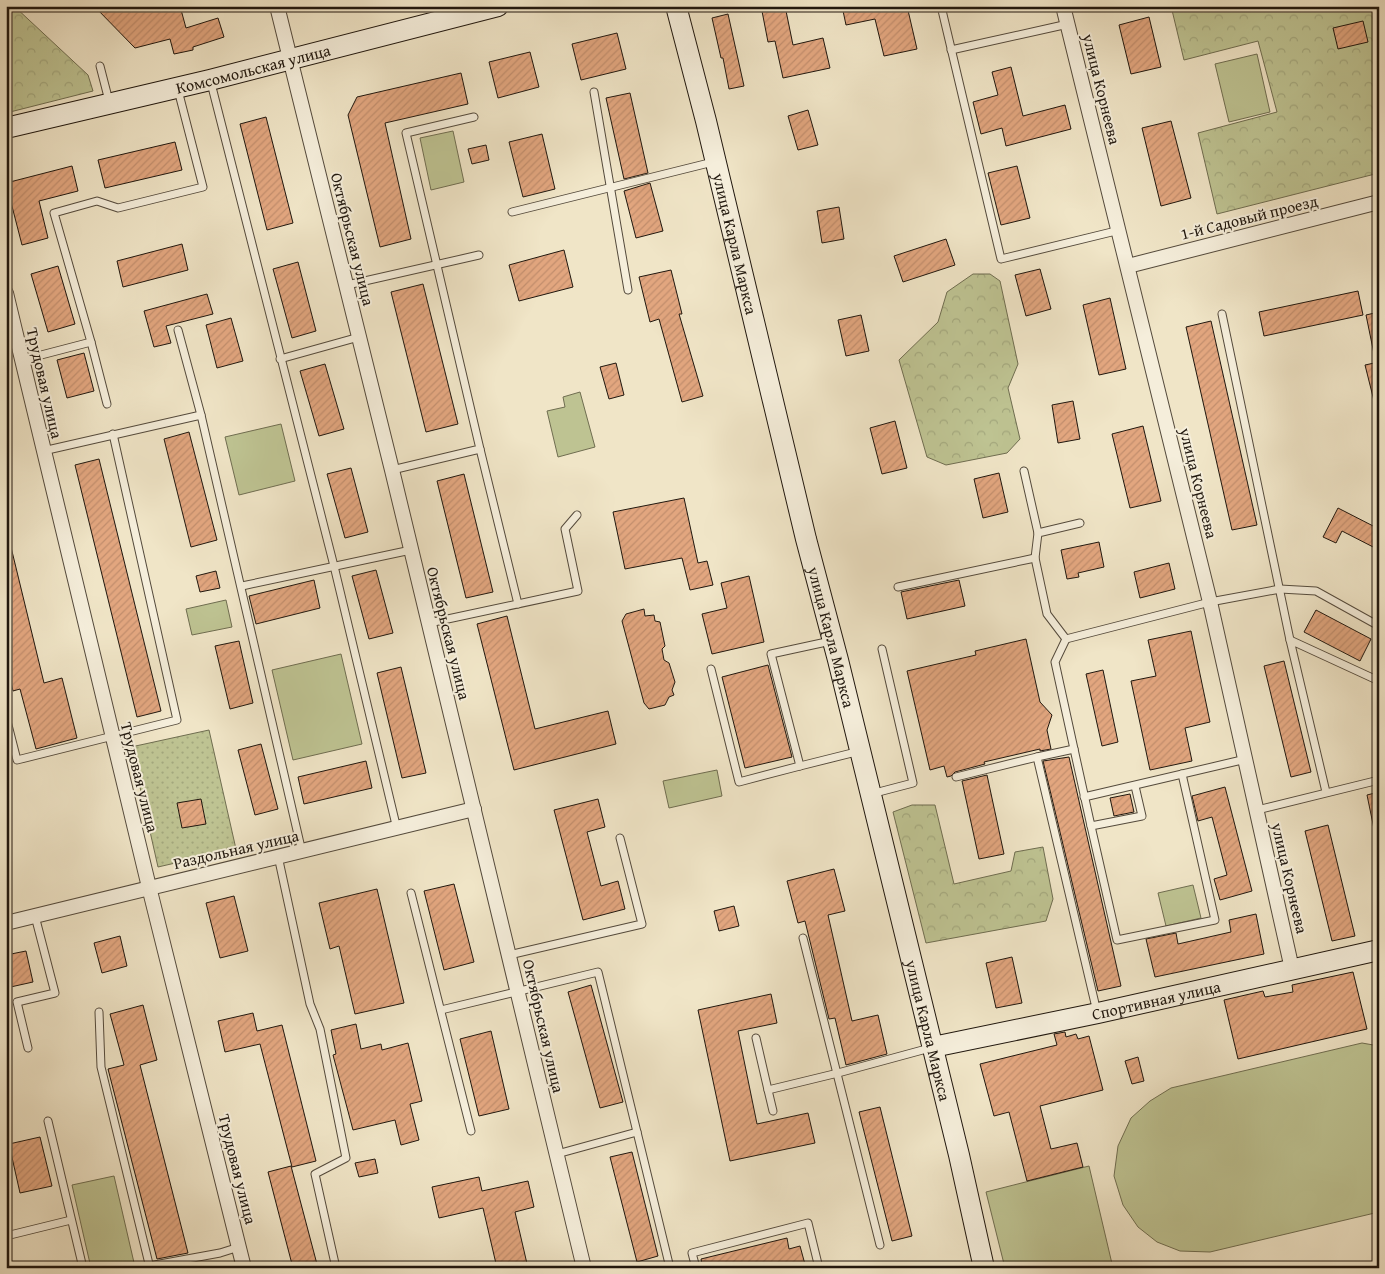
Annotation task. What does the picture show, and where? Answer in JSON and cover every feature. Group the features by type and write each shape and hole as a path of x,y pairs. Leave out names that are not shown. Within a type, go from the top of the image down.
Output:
{"main road":[{"name":"Комсомольская улица","path":"6,128 178,88 498,6"},
{"name":"улица Карла Маркса","path":"676,6 933,1047 984,1268"},
{"name":"Спортивная улица","path":"933,1047 1098,1013 1379,950"}],"street":[{"name":"Октябрьская улица","path":"278,6 584,1268"},
{"name":"улица Корнеева","path":"1063,6 1120,230 1210,602 1292,969"},
{"name":"1-й Садовый проезд","path":"1128,266 1379,202"},
{"name":"Трудовая улица","path":"6,292 112,736 244,1268"},
{"name":"Раздольная улица","path":"6,923 474,809"}],"lane":[{"path":"941,6 1001,259 1120,230"},
{"path":"951,50 1068,24"},
{"path":"100,66 110,104"},
{"path":"210,80 334,566 397,829"},
{"path":"107,404 54,213 97,201 118,208 203,187 178,88"},
{"path":"594,92 628,290"},
{"path":"474,117 406,133 518,604"},
{"path":"512,212 716,162"},
{"path":"346,285 479,255"},
{"path":"1222,314 1290,640 1326,792"},
{"path":"178,330 201,414 242,586 302,852"},
{"path":"280,359 359,337"},
{"path":"22,360 91,342"},
{"path":"43,451 201,414"},
{"path":"6,717 17,760 177,720 113,434"},
{"path":"392,470 480,449"},
{"path":"1024,471 1038,533 1035,558 1047,614 1066,639"},
{"path":"429,623 578,591 565,529 577,515"},
{"path":"1038,533 1080,523"},
{"path":"242,586 411,550"},
{"path":"898,587 1035,558"},
{"path":"1066,639 1210,602 1280,590 1316,591 1379,626"},
{"path":"1066,639 1055,662 1117,940 1215,920 1182,774"},
{"path":"1290,640 1379,681"},
{"path":"800,766 771,654 832,641"},
{"path":"871,794 914,783 882,649"},
{"path":"710,669 739,782 860,751"},
{"path":"956,777 1074,749"},
{"path":"1037,757 1098,1013"},
{"path":"1084,796 1246,760"},
{"path":"1257,810 1379,780"},
{"path":"1091,826 1142,816 1135,786"},
{"path":"509,955 642,924 620,838"},
{"path":"278,856 310,1004 320,1029 346,1158 315,1174 336,1268"},
{"path":"411,893 471,1131"},
{"path":"28,1048 17,1002 55,993 35,916"},
{"path":"803,938 880,1245"},
{"path":"441,1010 598,972 670,1268"},
{"path":"99,1012 101,1067 149,1267 220,1253 239,1247"},
{"path":"756,1038 773,1111"},
{"path":"768,1090 933,1047"},
{"path":"48,1121 83,1268"},
{"path":"557,1154 638,1132"},
{"path":"6,1236 71,1220"},
{"path":"696,1268 692,1252 808,1223 819,1268"}],"green space":[{"path":"6,6 14,6 88,75 93,91 6,113"},
{"path":"1171,6 1379,6 1379,173 1217,214 1198,133 1277,112 1258,41 1184,60"},
{"path":"1257,54 1270,112 1229,122 1215,64"},
{"path":"453,131 464,182 431,190 420,138"},
{"path":"973,274 990,274 1000,281 1018,364 1008,388 1020,439 1007,453 946,465 927,457 899,360 938,322 947,292"},
{"path":"580,392 595,447 558,457 547,411 565,407 563,397"},
{"path":"281,424 295,481 239,495 225,437"},
{"path":"226,600 232,627 192,635 186,609"},
{"path":"341,654 362,744 293,760 272,670"},
{"path":"209,730 236,849 158,867 131,747"},
{"path":"717,770 722,796 669,808 663,781"},
{"path":"912,805 935,805 954,884 1011,871 1015,852 1043,847 1053,899 1046,921 926,943 893,812"},
{"path":"1193,885 1201,918 1166,926 1158,893"},
{"path":"1362,1043 1379,1046 1379,1212 1210,1252 1180,1251 1157,1242 1138,1227 1123,1205 1114,1176 1118,1146 1131,1118 1150,1101 1171,1088"},
{"path":"1089,1166 1113,1268 1005,1268 986,1192"},
{"path":"114,1176 135,1267 91,1268 72,1185"}],"building":[{"path":"94,6 180,6 186,28 218,18 224,37 193,47 193,50 174,54 170,39 135,48"},
{"path":"761,6 785,6 793,45 823,38 830,68 783,78 775,41 768,42"},
{"path":"842,6 907,6 917,49 884,56 875,19 846,25"},
{"path":"728,14 744,86 729,89 712,18"},
{"path":"1149,17 1161,67 1131,74 1119,25"},
{"path":"1363,21 1368,42 1338,49 1333,28"},
{"path":"617,33 626,69 581,80 572,44"},
{"path":"530,52 539,87 498,98 489,62"},
{"path":"1011,67 1023,116 1065,105 1071,129 1006,146 1002,128 981,134 973,102 998,95 992,72"},
{"path":"461,73 468,104 385,123 411,239 380,247 348,115 357,97"},
{"path":"630,93 648,173 624,179 606,98"},
{"path":"808,110 818,145 798,150 788,116"},
{"path":"266,117 293,223 267,230 240,124"},
{"path":"1171,121 1191,198 1161,206 1142,128"},
{"path":"542,134 555,189 523,197 509,142"},
{"path":"175,142 182,170 105,188 98,160"},
{"path":"486,145 489,160 472,164 468,149"},
{"path":"72,166 78,191 39,201 48,238 22,245 6,183"},
{"path":"1017,166 1030,218 1001,225 988,173"},
{"path":"650,183 663,231 636,238 624,191"},
{"path":"839,207 844,239 822,243 817,211"},
{"path":"946,239 955,265 903,282 894,256"},
{"path":"182,244 188,270 123,287 117,261"},
{"path":"564,250 573,287 519,301 509,265"},
{"path":"298,262 316,331 292,338 273,269"},
{"path":"58,266 75,324 48,332 31,274"},
{"path":"1040,269 1051,309 1026,316 1015,275"},
{"path":"671,270 682,314 679,314 703,396 682,402 659,319 650,322 639,277"},
{"path":"423,284 458,424 426,432 391,292"},
{"path":"1358,291 1363,315 1264,336 1259,312"},
{"path":"207,294 213,314 166,326 171,343 154,347 144,311"},
{"path":"1110,298 1126,369 1099,375 1083,305"},
{"path":"1379,312 1379,353 1374,354 1366,315"},
{"path":"861,315 869,351 846,356 838,320"},
{"path":"231,318 243,361 217,368 206,325"},
{"path":"1211,321 1257,525 1232,530 1186,327"},
{"path":"84,353 94,391 67,398 57,360"},
{"path":"1379,362 1379,404 1375,405 1365,365"},
{"path":"616,363 624,395 609,399 600,367"},
{"path":"325,364 344,429 319,436 300,371"},
{"path":"1073,401 1080,439 1058,443 1052,405"},
{"path":"895,421 907,468 882,474 870,428"},
{"path":"1143,426 1161,501 1130,508 1112,434"},
{"path":"189,432 217,540 191,547 164,439"},
{"path":"99,459 161,711 137,717 75,465"},
{"path":"351,468 368,532 345,538 327,474"},
{"path":"999,473 1008,512 983,518 974,479"},
{"path":"464,474 493,592 466,598 437,481"},
{"path":"684,498 698,563 707,561 713,585 690,590 682,558 625,569 613,512"},
{"path":"1338,508 1379,529 1379,550 1342,531 1336,543 1323,537"},
{"path":"1099,542 1104,567 1078,573 1079,577 1067,579 1061,550"},
{"path":"6,543 10,543 44,683 62,678 77,738 36,749 20,689 13,691 6,661"},
{"path":"1169,563 1175,589 1140,598 1134,572"},
{"path":"376,570 393,633 369,639 352,576"},
{"path":"216,571 220,588 200,592 196,576"},
{"path":"749,576 764,642 712,654 702,614 727,608 721,583"},
{"path":"314,580 320,608 256,624 249,596"},
{"path":"959,580 965,606 907,619 901,592"},
{"path":"644,609 645,616 654,615 655,621 660,622 665,646 662,649 664,660 669,663 675,682 672,690 674,695 669,697 665,705 649,709 644,703 622,621 626,614"},
{"path":"1316,610 1371,639 1360,661 1304,632"},
{"path":"507,616 535,729 608,711 616,744 514,770 477,624"},
{"path":"1191,631 1210,722 1185,728 1192,761 1150,770 1131,681 1156,676 1148,640"},
{"path":"1026,639 1040,702 1052,715 1047,730 1051,749 1040,751 1040,749 984,762 985,764 955,772 947,777 944,766 930,770 907,671 976,655 975,651"},
{"path":"239,641 253,703 230,709 215,646"},
{"path":"1284,661 1311,772 1291,777 1264,666"},
{"path":"768,665 792,757 745,768 722,677"},
{"path":"401,667 426,773 402,778 377,673"},
{"path":"1103,670 1118,742 1102,746 1086,674"},
{"path":"261,744 278,809 255,815 238,750"},
{"path":"1069,757 1121,986 1098,991 1043,761"},
{"path":"366,761 372,788 304,804 298,777"},
{"path":"987,775 1004,854 979,859 962,781"},
{"path":"1225,787 1252,891 1220,900 1214,879 1227,875 1212,817 1198,821 1192,796"},
{"path":"1379,792 1379,828 1374,829 1367,795"},
{"path":"1130,794 1134,812 1114,816 1110,798"},
{"path":"201,799 206,824 182,828 177,803"},
{"path":"598,799 605,827 587,832 601,886 618,881 625,909 583,920 554,810"},
{"path":"1328,825 1355,936 1332,941 1305,831"},
{"path":"834,869 845,911 828,915 852,1021 878,1015 887,1054 846,1065 835,1018 829,1019 805,921 798,923 787,881"},
{"path":"454,884 474,962 444,970 424,891"},
{"path":"377,889 404,1003 355,1014 339,946 330,949 319,903"},
{"path":"234,896 248,951 220,958 206,903"},
{"path":"734,906 739,926 719,931 714,911"},
{"path":"1256,914 1264,954 1155,977 1146,939 1176,933 1178,944 1231,932 1229,920"},
{"path":"120,936 127,966 102,973 94,943"},
{"path":"26,951 33,982 6,988 6,955"},
{"path":"1012,957 1022,1003 996,1008 986,963"},
{"path":"1353,972 1367,1029 1238,1059 1224,1000 1263,991 1265,997 1293,992 1292,985"},
{"path":"591,985 623,1102 600,1108 568,992"},
{"path":"771,994 777,1023 738,1031 757,1124 808,1113 815,1143 730,1161 698,1010"},
{"path":"143,1005 157,1060 140,1065 188,1253 157,1259 108,1069 124,1065 110,1014"},
{"path":"253,1013 257,1031 282,1025 316,1161 292,1167 260,1044 225,1052 218,1021"},
{"path":"356,1024 361,1049 381,1044 382,1050 408,1043 422,1101 410,1104 419,1140 401,1145 395,1120 353,1130 333,1055 336,1054 331,1030"},
{"path":"491,1031 509,1109 479,1116 460,1039"},
{"path":"1065,1032 1066,1037 1076,1034 1078,1039 1089,1036 1103,1090 1040,1106 1051,1149 1077,1143 1083,1167 1027,1181 1009,1112 994,1116 980,1064 1057,1045 1054,1034"},
{"path":"1138,1057 1144,1081 1132,1084 1125,1061"},
{"path":"880,1107 912,1236 892,1241 859,1112"},
{"path":"40,1137 52,1186 20,1193 9,1144"},
{"path":"632,1152 658,1256 637,1262 610,1157"},
{"path":"375,1159 378,1173 359,1177 355,1163"},
{"path":"291,1166 318,1268 293,1268 268,1172"},
{"path":"479,1177 482,1191 528,1181 534,1207 515,1212 528,1268 497,1268 483,1208 439,1218 432,1187"},
{"path":"787,1238 789,1249 800,1246 806,1268 703,1268 701,1259"}]}
